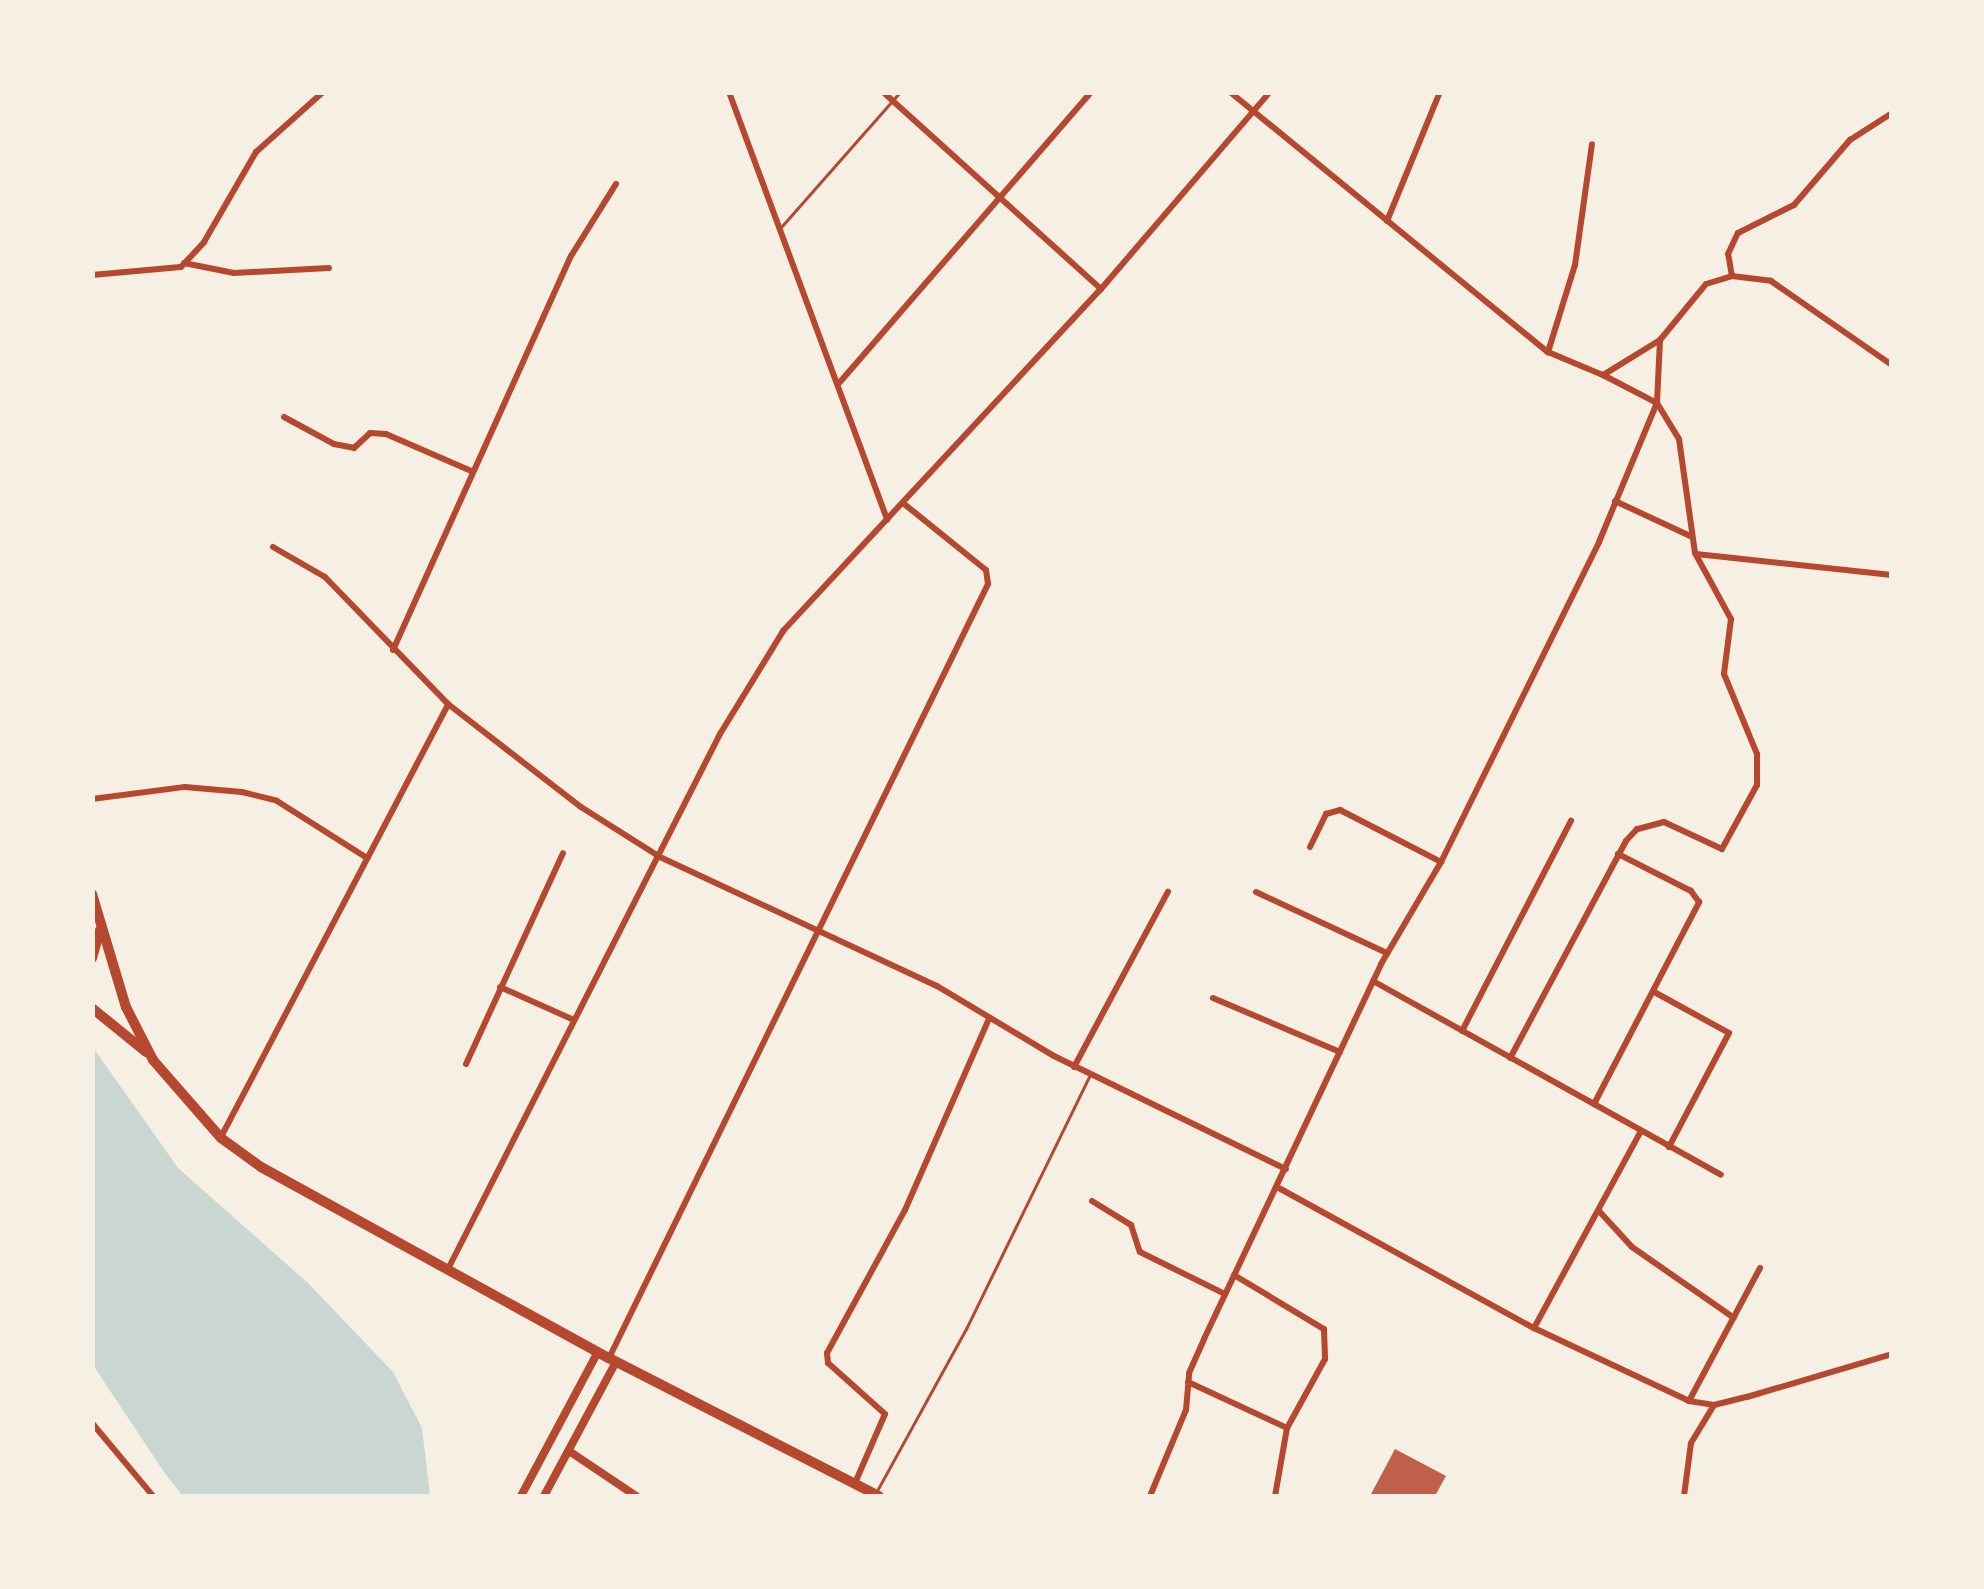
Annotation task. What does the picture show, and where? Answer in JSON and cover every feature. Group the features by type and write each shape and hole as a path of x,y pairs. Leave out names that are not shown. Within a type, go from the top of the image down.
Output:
{"highway":[{"path":"92,894 126,1007 154,1060"},
{"path":"92,958 102,925"},
{"path":"92,1008 154,1060 221,1138 261,1167 608,1357 877,1496"}],"street":[{"path":"184,263 256,152 322,92"},
{"path":"730,92 887,520"},
{"path":"883,92 1003,194 1101,288"},
{"path":"839,384 1091,92"},
{"path":"1230,92 1548,352 1657,403 1679,439 1690,536 1695,554 1730,619 1724,674 1757,754 1757,786 1722,849 1664,822 1637,830 1618,854 1510,1058"},
{"path":"448,1270 720,734 782,631 1101,288 1257,112 1270,92"},
{"path":"1387,221 1440,92"},
{"path":"1732,276 1728,254 1738,234 1794,205 1850,140 1892,113"},
{"path":"1548,352 1575,266 1592,144"},
{"path":"393,650 571,256 616,184"},
{"path":"92,275 184,263 234,273 329,268"},
{"path":"1603,375 1660,340 1706,284 1732,276 1771,281 1892,365"},
{"path":"1150,1496 1186,1410 1188,1382 1225,1294 1373,981 1441,862 1615,501 1657,403 1660,340"},
{"path":"284,417 334,444 354,448 370,433 386,434 471,471"},
{"path":"1615,501 1690,536"},
{"path":"544,1496 569,1450 608,1357 988,584 986,570 903,503"},
{"path":"273,548 325,577 448,704 581,807 660,857 816,934 937,986 989,1020 1090,1075 1286,1169"},
{"path":"1695,554 1892,576"},
{"path":"221,1138 448,704"},
{"path":"92,798 185,786 242,792 276,801 367,858"},
{"path":"1310,847 1326,814 1340,810 1441,862"},
{"path":"1462,1031 1571,822"},
{"path":"466,1064 563,853"},
{"path":"1594,1104 1656,993 1699,902 1691,891 1618,854"},
{"path":"1074,1066 1168,892"},
{"path":"1256,892 1387,953"},
{"path":"1373,981 1721,1176"},
{"path":"500,987 574,1020"},
{"path":"1656,993 1729,1033 1669,1146"},
{"path":"1213,998 1340,1052"},
{"path":"855,1484 885,1414 828,1363 828,1353 905,1210 989,1020"},
{"path":"1534,1328 1641,1131"},
{"path":"1277,1187 1534,1328 1689,1400 1714,1405 1892,1354"},
{"path":"1092,1201 1131,1225 1140,1252 1225,1294"},
{"path":"1598,1211 1660,1269 1734,1318"},
{"path":"1689,1400 1760,1268"},
{"path":"1234,1275 1324,1329 1325,1359 1287,1428 1275,1496"},
{"path":"521,1496 608,1357"},
{"path":"1188,1382 1287,1428"},
{"path":"1684,1496 1691,1443 1714,1405"},
{"path":"92,1422 153,1496"},
{"path":"569,1450 636,1496"}],"lane":[{"path":"781,227 900,92"},
{"path":"877,1496 966,1329 1090,1075"}],"shaded area":[{"path":"92,1046 178,1168 308,1283 393,1372 422,1428 430,1496 183,1496 166,1475 93,1365"}],"building":[{"path":"1395,1449 1446,1476 1435,1496 1370,1496"}]}
